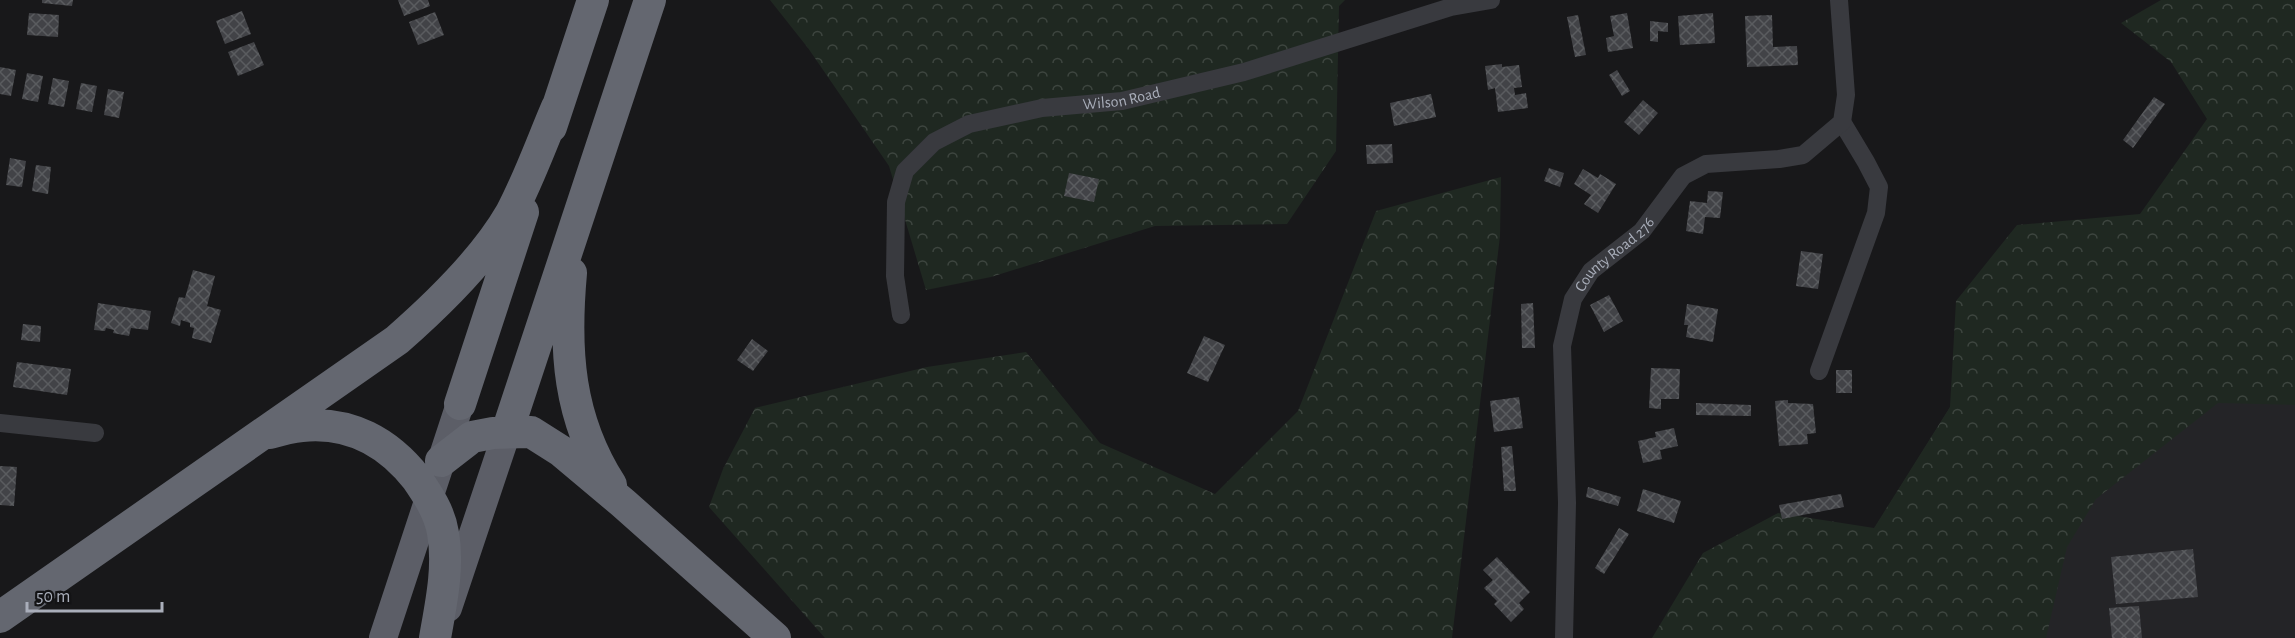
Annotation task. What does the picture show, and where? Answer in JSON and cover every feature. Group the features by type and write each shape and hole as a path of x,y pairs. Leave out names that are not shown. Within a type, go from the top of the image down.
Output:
{"highway":[{"path":"383,638 593,0"},
{"path":"437,638 650,0"},
{"path":"0,617 397,340 436,306 480,256 510,213 558,107"},
{"path":"575,225 568,296 573,397 584,433 600,468 623,503"},
{"path":"260,435 302,426 330,427 360,432 390,450 408,468 430,496 443,532 443,595 437,638"},
{"path":"441,461 472,437 507,432 531,432 561,451 623,503 775,638"}],"street":[{"name":"Wilson Road","path":"901,315 895,276 896,202 905,171 934,142 969,124 1042,108 1122,101 1244,72 1451,7 1491,0"},
{"path":"1819,371 1876,213 1879,187 1842,122 1846,95 1839,0"},
{"name":"County Road 276","path":"1564,638 1567,503 1562,346 1573,299 1591,271 1642,231 1683,176 1706,164 1803,155 1842,122"},
{"path":"0,423 95,433"}],"shaded area":[{"path":"2295,235 2295,638 1922,638 1874,529 2027,284"}],"green space":[{"path":"770,0 1345,0 1339,6 1336,151 1287,224 1155,226 991,277 926,290 889,166 808,48"},
{"path":"2161,0 2295,0 2295,405 2218,403 2096,499 2067,547 2046,638 1652,638 1703,553 1778,513 1874,528 1950,407 1956,301 2017,225 2140,214 2207,119 2171,62 2121,23"},
{"path":"1501,177 1500,236 1452,638 825,638 709,507 723,469 755,408 927,367 1026,352 1100,443 1215,494 1298,411 1376,211"}],"building":[{"path":"42,0 73,0 72,6 42,3"},
{"path":"398,0 428,0 430,6 404,16"},
{"path":"242,11 251,34 225,44 216,21"},
{"path":"435,12 444,35 418,45 409,22"},
{"path":"29,13 59,15 58,37 27,35"},
{"path":"1627,13 1633,48 1608,52 1606,38 1614,36 1610,16"},
{"path":"1713,13 1715,43 1680,45 1678,16"},
{"path":"1578,15 1586,55 1575,57 1567,17"},
{"path":"1772,15 1773,47 1797,46 1798,65 1747,67 1745,16"},
{"path":"1650,21 1668,23 1668,32 1658,31 1658,42 1650,41"},
{"path":"254,42 264,65 238,76 228,52"},
{"path":"1502,64 1502,67 1519,65 1522,87 1514,88 1515,95 1526,93 1528,108 1498,112 1495,88 1488,90 1485,66"},
{"path":"0,67 16,70 11,96 0,94"},
{"path":"1617,70 1630,91 1622,96 1609,75"},
{"path":"27,73 43,76 38,102 22,99"},
{"path":"53,78 69,81 64,107 48,104"},
{"path":"81,83 97,86 92,112 76,109"},
{"path":"108,89 124,92 119,118 104,115"},
{"path":"1431,94 1436,117 1394,126 1390,103"},
{"path":"2154,97 2165,104 2133,148 2123,140"},
{"path":"1643,100 1658,113 1639,135 1624,122"},
{"path":"1392,144 1393,163 1367,164 1366,145"},
{"path":"10,158 26,161 22,187 6,185"},
{"path":"36,165 51,167 48,194 32,191"},
{"path":"1549,168 1564,173 1560,187 1544,181"},
{"path":"1583,169 1598,178 1600,174 1616,184 1598,213 1584,204 1591,195 1574,184"},
{"path":"1069,173 1099,179 1094,202 1064,196"},
{"path":"1708,191 1723,192 1720,218 1705,217 1703,234 1686,231 1690,201 1707,203"},
{"path":"1801,251 1823,254 1818,289 1796,286"},
{"path":"193,270 215,276 207,306 221,310 211,343 192,338 194,328 190,327 190,323 181,320 180,326 171,323 179,297 185,298"},
{"path":"1609,295 1623,321 1604,332 1590,305"},
{"path":"98,303 151,311 148,330 131,328 129,336 113,333 114,330 106,328 105,331 94,330"},
{"path":"1533,303 1535,348 1522,348 1521,304"},
{"path":"1687,304 1718,309 1713,342 1686,337 1688,325 1684,325"},
{"path":"23,324 41,326 40,342 21,340"},
{"path":"1204,336 1225,345 1208,382 1187,373"},
{"path":"752,339 768,351 753,371 737,360"},
{"path":"17,362 71,369 67,395 13,387"},
{"path":"1651,368 1680,369 1679,399 1661,399 1661,409 1649,408"},
{"path":"1836,370 1852,370 1852,393 1836,393"},
{"path":"1519,397 1523,428 1494,432 1490,401"},
{"path":"1788,400 1788,403 1813,404 1816,433 1807,434 1808,444 1779,446 1775,401"},
{"path":"1696,403 1751,405 1751,416 1696,415"},
{"path":"1674,428 1678,446 1660,450 1662,459 1643,463 1638,441 1656,437 1655,432"},
{"path":"1512,446 1516,491 1504,491 1501,447"},
{"path":"0,466 17,467 14,506 0,505"},
{"path":"1588,487 1621,497 1618,506 1586,497"},
{"path":"1643,489 1681,501 1674,523 1637,511"},
{"path":"1841,494 1844,507 1782,519 1779,505"},
{"path":"1619,528 1629,534 1604,574 1595,568"},
{"path":"2193,549 2198,597 2116,604 2111,557"},
{"path":"1497,557 1530,592 1519,603 1524,609 1511,622 1494,604 1497,601 1484,588 1493,580 1483,570"},
{"path":"2139,606 2142,638 2112,638 2109,608"}]}
